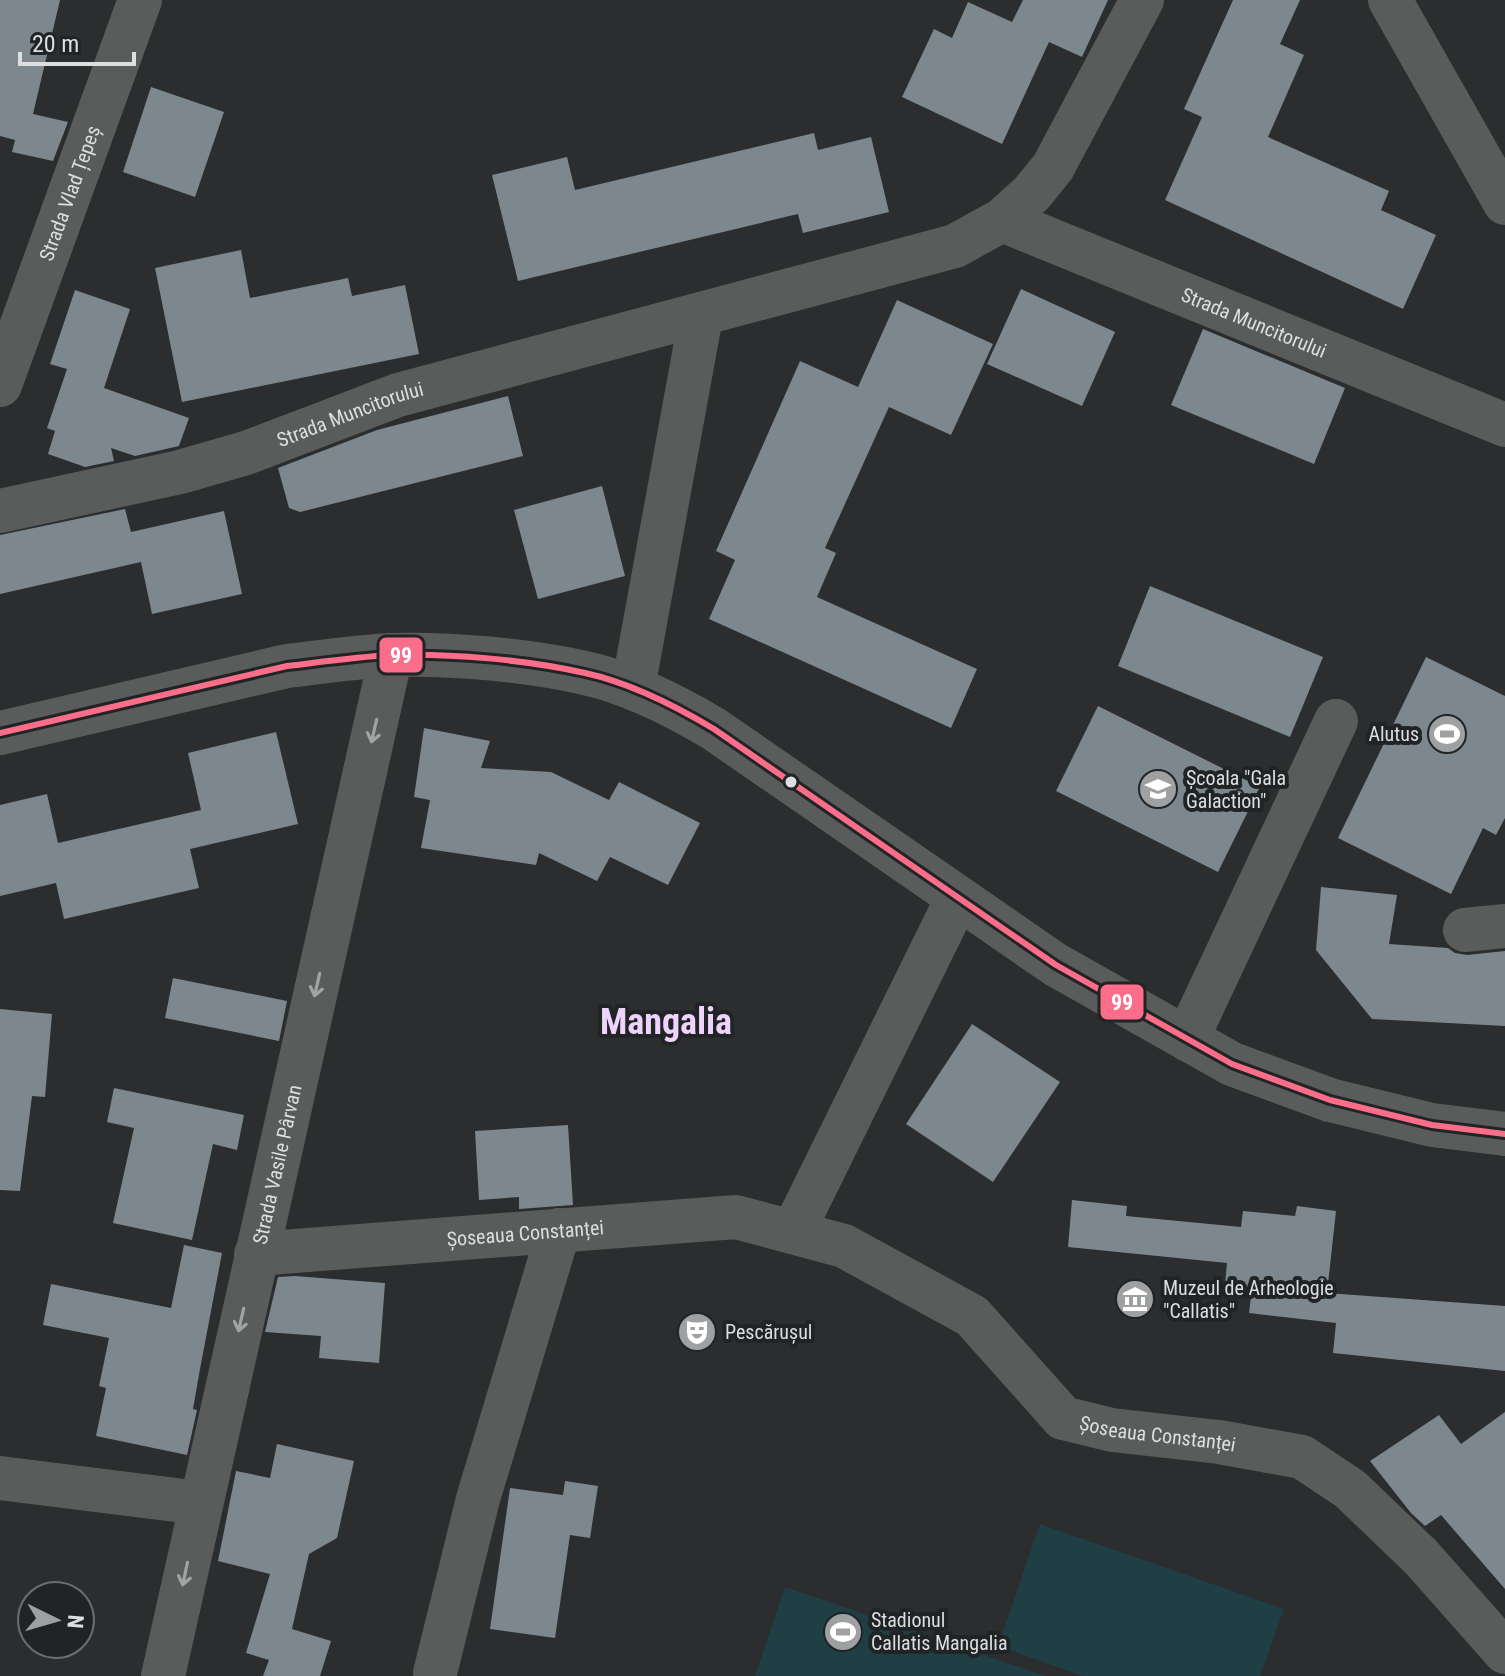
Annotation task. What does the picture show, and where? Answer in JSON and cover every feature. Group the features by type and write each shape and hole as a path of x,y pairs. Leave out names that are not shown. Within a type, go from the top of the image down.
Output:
{"street":[{"name":"Strada Vlad Țepeș","path":"0,385 140,0"},
{"name":"Strada Muncitorului","path":"0,511 180,472 246,453 398,395 955,246 1002,220 1032,193 1053,167 1142,0"},
{"path":"1390,0 1505,203"},
{"name":"Strada Muncitorului","path":"1002,220 1505,425"},
{"path":"633,688 701,316"},
{"path":"0,733 287,666 391,655 501,661 586,673 676,706 1056,965 1232,1064 1330,1100 1432,1125 1505,1134"},
{"name":"Strada Vasile Pârvan","path":"163,1676 391,655"},
{"path":"1187,1039 1336,721"},
{"path":"793,1232 957,899"},
{"name":"Șoseaua Constanței","path":"256,1254 736,1217 844,1246 972,1316 1063,1418 1112,1430 1219,1442 1302,1457 1360,1499 1421,1557 1505,1652"},
{"path":"435,1673 478,1499 559,1230"},
{"path":"0,1478 200,1503"}],"shaded area":[{"path":"1040,1524 1284,1609 1260,1676 1083,1676 998,1646"},
{"name":"Stadionul Callatis Mangalia","path":"785,1587 1046,1676 755,1676"}],"building":[{"path":"0,0 60,0 33,114 68,122 53,161 12,152 15,140 0,136"},
{"path":"1023,0 1108,0 1082,57 1049,42 1002,144 902,97 934,29 952,38 968,2 1012,22"},
{"path":"1233,0 1300,0 1280,44 1304,55 1268,137 1389,191 1381,210 1436,235 1403,309 1165,200 1202,117 1184,109"},
{"path":"151,87 224,112 195,197 123,172"},
{"path":"814,133 818,150 871,137 889,212 803,233 798,214 518,281 492,175 567,157 575,190"},
{"path":"241,250 250,298 348,278 352,296 405,285 419,354 182,402 155,268"},
{"path":"1021,289 1115,332 1082,406 987,364"},
{"path":"75,290 130,309 104,388 189,418 179,446 135,456 111,448 114,461 85,467 48,454 55,431 47,428 67,369 50,364"},
{"path":"897,300 993,344 951,435 889,407 825,548 836,553 817,597 977,669 951,728 709,619 735,560 716,551 800,361 858,387"},
{"path":"1203,329 1345,388 1314,464 1171,405"},
{"path":"508,396 523,456 300,512 289,508 278,468 377,430"},
{"path":"602,486 625,576 538,599 514,510"},
{"path":"125,509 131,532 224,511 242,594 152,614 141,562 0,594 0,535"},
{"path":"1150,586 1323,657 1290,737 1118,666"},
{"name":"Alutus","path":"1426,657 1505,696 1505,818 1496,835 1483,828 1451,894 1338,838"},
{"name":"Școala \"Gala Galaction\"","path":"1098,706 1260,787 1218,872 1056,791"},
{"path":"424,728 490,741 481,768 551,772 609,800 619,782 700,823 668,885 610,857 597,881 539,853 536,865 421,848 430,800 414,797"},
{"path":"276,732 298,824 190,849 199,888 64,919 56,883 0,896 0,805 47,794 58,843 201,810 188,753"},
{"path":"1321,887 1397,895 1389,944 1448,948 1467,955 1505,951 1505,1026 1372,1019 1316,950"},
{"path":"173,978 287,1001 279,1041 165,1018"},
{"path":"0,1009 52,1014 45,1097 32,1096 20,1191 0,1190"},
{"path":"972,1024 1060,1082 993,1182 906,1124"},
{"path":"114,1088 244,1115 237,1150 213,1144 192,1240 113,1223 134,1128 107,1122"},
{"path":"568,1125 573,1205 519,1209 519,1197 479,1200 475,1131"},
{"path":"1072,1200 1127,1206 1126,1216 1241,1227 1243,1211 1295,1216 1297,1206 1336,1211 1327,1293 1505,1306 1505,1371 1333,1353 1336,1323 1249,1313 1252,1288 1271,1289 1225,1285 1227,1263 1068,1247"},
{"path":"184,1245 222,1253 187,1455 96,1436 106,1388 99,1386 109,1338 43,1325 51,1284 171,1308"},
{"path":"278,1277 385,1283 379,1363 319,1358 321,1336 265,1332"},
{"path":"1505,1412 1505,1589 1441,1515 1425,1526 1370,1461 1439,1415 1461,1444"},
{"path":"277,1444 354,1461 337,1538 309,1554 292,1629 331,1641 320,1676 263,1676 269,1660 246,1653 270,1574 218,1561 236,1471 270,1478"},
{"path":"565,1481 598,1486 590,1538 570,1535 555,1638 490,1629 510,1488 563,1495"}],"transit line":[{"name":"99","path":"0,733 287,666 365,657 438,655 488,658 539,664 602,677 652,696 714,729 1056,965 1232,1064 1330,1100 1432,1125 1505,1134"}],"place":[{"name":"Alutus","path":"1447,734"},
{"name":"Școala \"Gala Galaction\"","path":"1158,789"},
{"name":"Muzeul de Arheologie \"Callatis\"","path":"1135,1299"},
{"name":"Pescărușul","path":"697,1332"},
{"name":"Stadionul Callatis Mangalia","path":"843,1632"}],"district":[{"name":"Mangalia","path":"666,1022"}]}
